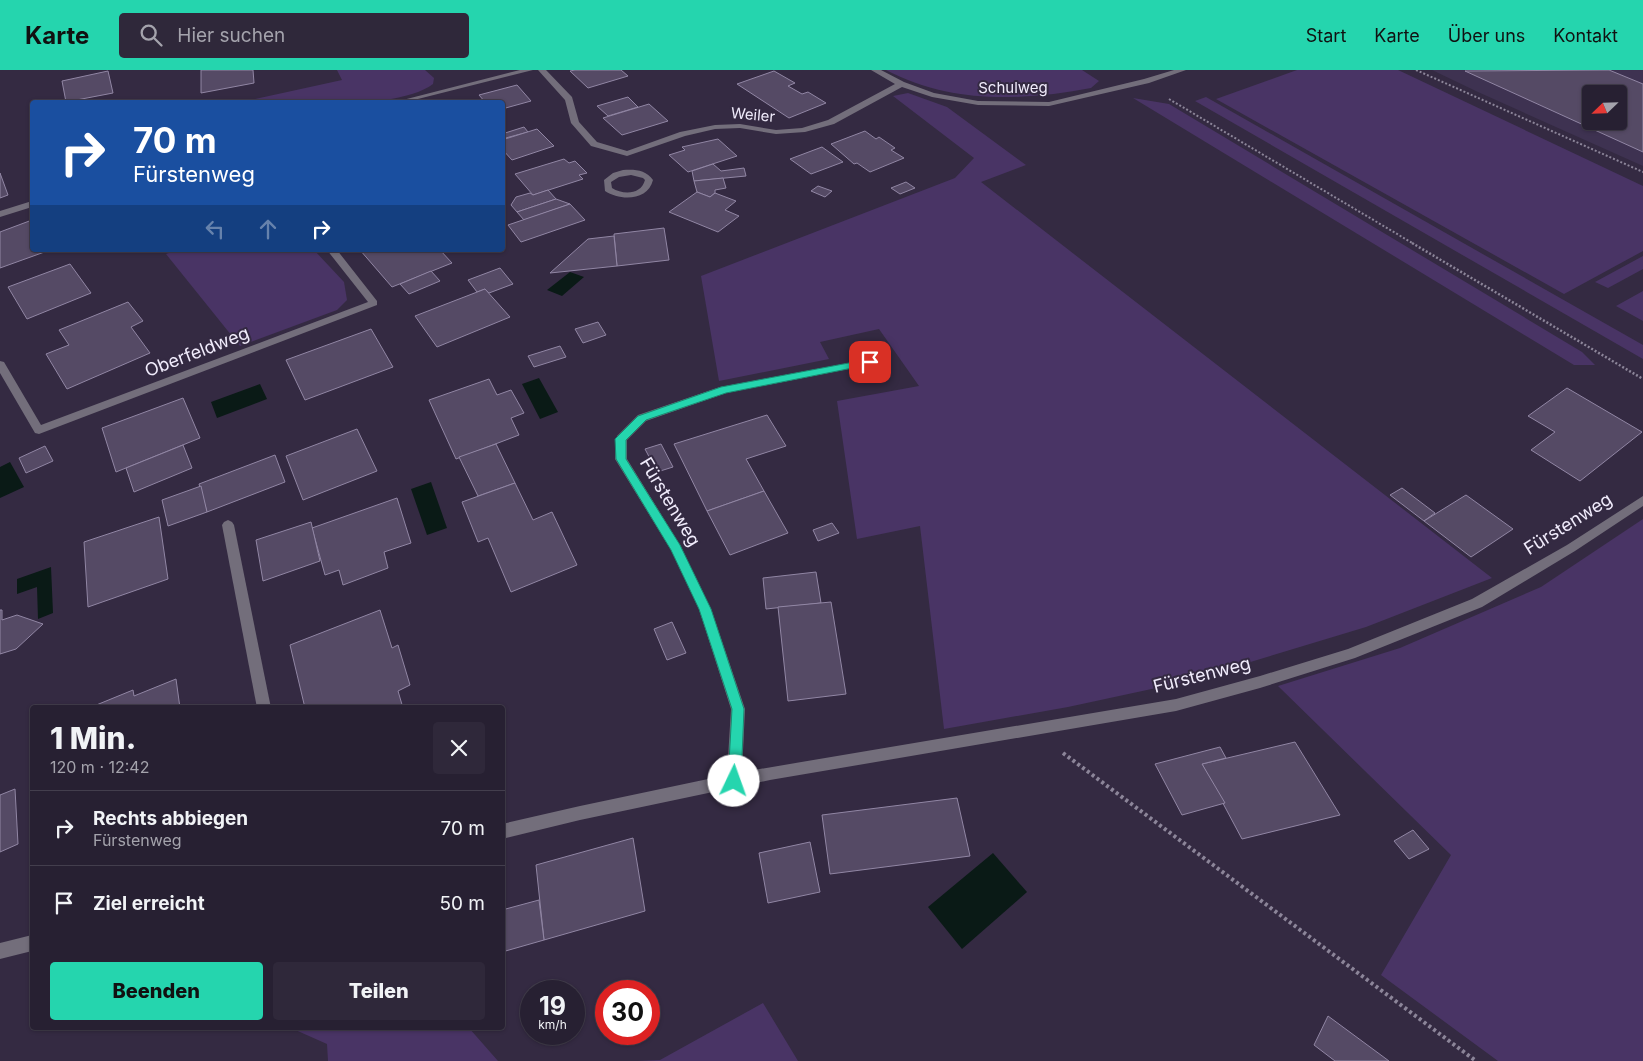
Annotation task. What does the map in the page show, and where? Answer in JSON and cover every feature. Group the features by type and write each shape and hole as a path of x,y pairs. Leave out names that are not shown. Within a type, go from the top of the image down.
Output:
{"street":[{"path":"408,100 530,70"},
{"path":"542,70 569,99 575,123 594,144 627,154 628,172"},
{"name":"Schulweg","path":"875,70 901,84 932,94 978,103 1049,104 1182,70"},
{"name":"Weiler","path":"627,154 683,134 715,127 740,126 776,132 802,130 831,122 901,84"},
{"path":"0,214 30,205"},
{"name":"Oberfeldweg","path":"0,364 39,430 374,304 334,252"},
{"name":"Fürstenweg","path":"734,781 738,709 705,609 676,548 621,459 620,439 642,418 724,390 870,362"},
{"name":"Fürstenweg","path":"505,831 580,813 770,773 1176,705 1260,682 1350,654 1477,603 1571,548 1643,500"},
{"path":"228,525 263,705"},
{"path":"0,950 30,943"}],"path":[{"path":"1416,70 1592,151 1643,172"},
{"path":"1140,82 1643,378"},
{"path":"1030,729 1476,1061"}],"shaded area":[{"path":"337,70 425,70 434,78 433,84 416,93 382,100 250,100 342,80"},
{"path":"886,70 1082,70 1099,81 1091,88 1065,92 1013,97 987,97 935,89 910,81"},
{"path":"1297,70 1398,70 1643,186 1643,251 1564,294 1216,99"},
{"path":"1432,70 1643,70 1643,166 1478,92"},
{"path":"908,93 947,107 1026,165 981,182 1492,578 1366,627 1184,682 1068,707 944,729 920,526 857,539 837,401 919,386 879,329 820,342 829,359 719,381 701,276 955,178 974,158 893,96"},
{"path":"1206,97 1643,345 1643,359 1195,101"},
{"path":"1133,98 1169,104 1582,352 1595,365 1574,365"},
{"path":"172,252 316,252 344,282 347,300 337,310 240,346 166,254"},
{"path":"1643,256 1643,269 1608,288 1595,282"},
{"path":"570,272 584,277 562,296 547,290"},
{"path":"1643,291 1643,321 1616,306"},
{"path":"539,378 558,412 540,419 522,384"},
{"path":"260,384 267,399 217,418 211,402"},
{"path":"10,462 24,487 0,498 0,467"},
{"path":"431,482 447,528 427,535 411,489"},
{"path":"1643,519 1643,1061 1498,1061 1381,975 1451,855 1278,686 1400,648 1541,587"},
{"path":"51,567 53,613 38,619 37,587 17,594 17,579"},
{"path":"993,853 1027,892 962,949 928,907"},
{"path":"763,1003 798,1061 637,1061 660,1060"},
{"path":"296,1030 471,1030 498,1061 328,1061 327,1044"}],"building":[{"path":"201,70 253,70 254,83 201,93"},
{"path":"621,70 628,76 588,88 570,71"},
{"path":"1609,70 1643,84 1643,152 1595,130 1628,130 1628,85 1582,85 1582,124 1465,71"},
{"path":"108,71 113,93 76,100 66,100 62,81"},
{"path":"774,71 795,83 788,86 802,94 808,92 826,103 789,118 737,84"},
{"path":"517,85 531,101 505,108 505,100 483,100 479,95"},
{"path":"628,97 638,107 608,116 597,106"},
{"path":"649,104 668,121 622,135 603,118"},
{"path":"524,127 528,132 505,138 505,133"},
{"path":"537,129 554,146 512,160 505,152 505,139"},
{"path":"865,131 876,139 879,137 895,148 891,150 904,158 870,172 857,163 854,164 831,144"},
{"path":"718,139 737,156 688,172 669,155 685,150 682,147"},
{"path":"822,147 843,162 811,174 790,159"},
{"path":"564,159 569,163 575,161 587,173 579,175 583,179 533,195 515,174"},
{"path":"713,164 721,171 744,168 746,176 694,181 692,171"},
{"path":"0,173 8,195 0,198"},
{"path":"723,178 726,188 715,190 715,193 710,197 697,192 694,181"},
{"path":"906,182 915,188 900,194 891,188"},
{"path":"818,186 832,191 825,197 811,191"},
{"path":"548,190 556,199 517,212 511,205 516,197 530,193 533,195"},
{"path":"697,192 710,197 715,193 736,201 725,210 739,216 718,232 669,212"},
{"path":"556,199 570,204 524,220 517,212"},
{"path":"570,204 585,220 521,242 508,225"},
{"path":"30,221 30,252 44,252 0,268 0,232"},
{"path":"664,228 669,260 617,266 614,234"},
{"path":"614,236 617,266 550,273 588,239"},
{"path":"362,252 442,252 452,263 392,287"},
{"path":"70,264 91,293 27,319 8,287"},
{"path":"500,268 513,284 489,293 485,289 477,292 468,280"},
{"path":"431,271 440,281 409,294 400,284"},
{"path":"485,289 510,317 437,347 415,316"},
{"path":"128,302 143,321 131,327 150,353 67,389 46,354 69,345 59,330"},
{"path":"598,322 606,335 583,343 575,329"},
{"path":"371,329 393,367 305,400 286,360"},
{"path":"560,346 566,357 534,367 528,356"},
{"path":"489,379 497,395 511,390 524,413 511,418 519,435 456,459 429,400"},
{"path":"1567,388 1642,432 1580,481 1531,450 1555,432 1528,416"},
{"path":"183,398 200,438 116,472 102,428"},
{"path":"767,415 786,446 746,459 764,491 707,511 674,444"},
{"path":"357,429 377,471 303,500 286,456"},
{"path":"496,444 515,483 478,496 459,457"},
{"path":"661,444 673,467 657,472 645,449"},
{"path":"183,445 192,468 134,492 126,468"},
{"path":"45,446 53,461 26,473 19,458"},
{"path":"275,455 285,482 207,512 199,484"},
{"path":"515,483 533,520 552,512 577,565 511,592 488,538 478,542 462,502"},
{"path":"201,486 207,512 168,526 162,500"},
{"path":"1402,488 1435,513 1424,521 1390,495"},
{"path":"764,491 788,533 730,555 707,511"},
{"path":"1466,495 1513,529 1471,557 1424,521"},
{"path":"397,498 411,543 384,552 388,568 343,585 339,570 325,575 312,528"},
{"path":"159,517 168,579 88,607 84,542"},
{"path":"311,522 320,561 263,581 256,540"},
{"path":"832,523 839,533 818,541 813,530"},
{"path":"816,572 821,603 766,609 763,578"},
{"path":"831,602 846,694 788,701 778,607"},
{"path":"0,610 2,610 2,620 17,615 43,624 16,649 0,654"},
{"path":"380,610 392,648 398,645 410,685 398,691 402,705 304,705 290,645"},
{"path":"672,622 686,653 667,660 654,629"},
{"path":"176,679 180,705 96,705 133,690 134,696"},
{"path":"1295,742 1340,815 1242,839 1202,764"},
{"path":"1220,747 1226,758 1202,764 1225,803 1182,815 1155,764"},
{"path":"15,789 18,844 0,852 0,795"},
{"path":"957,798 970,856 830,874 822,815"},
{"path":"1413,830 1429,849 1409,859 1394,841"},
{"path":"633,838 645,911 544,940 536,865"},
{"path":"810,842 820,892 768,903 759,853"},
{"path":"539,900 544,940 505,951 505,909"},
{"path":"1328,1016 1389,1061 1335,1061 1314,1045"}],"route":[{"path":"734,781 738,709 705,609 676,548 621,459 620,439 642,418 724,390 870,362"}]}
